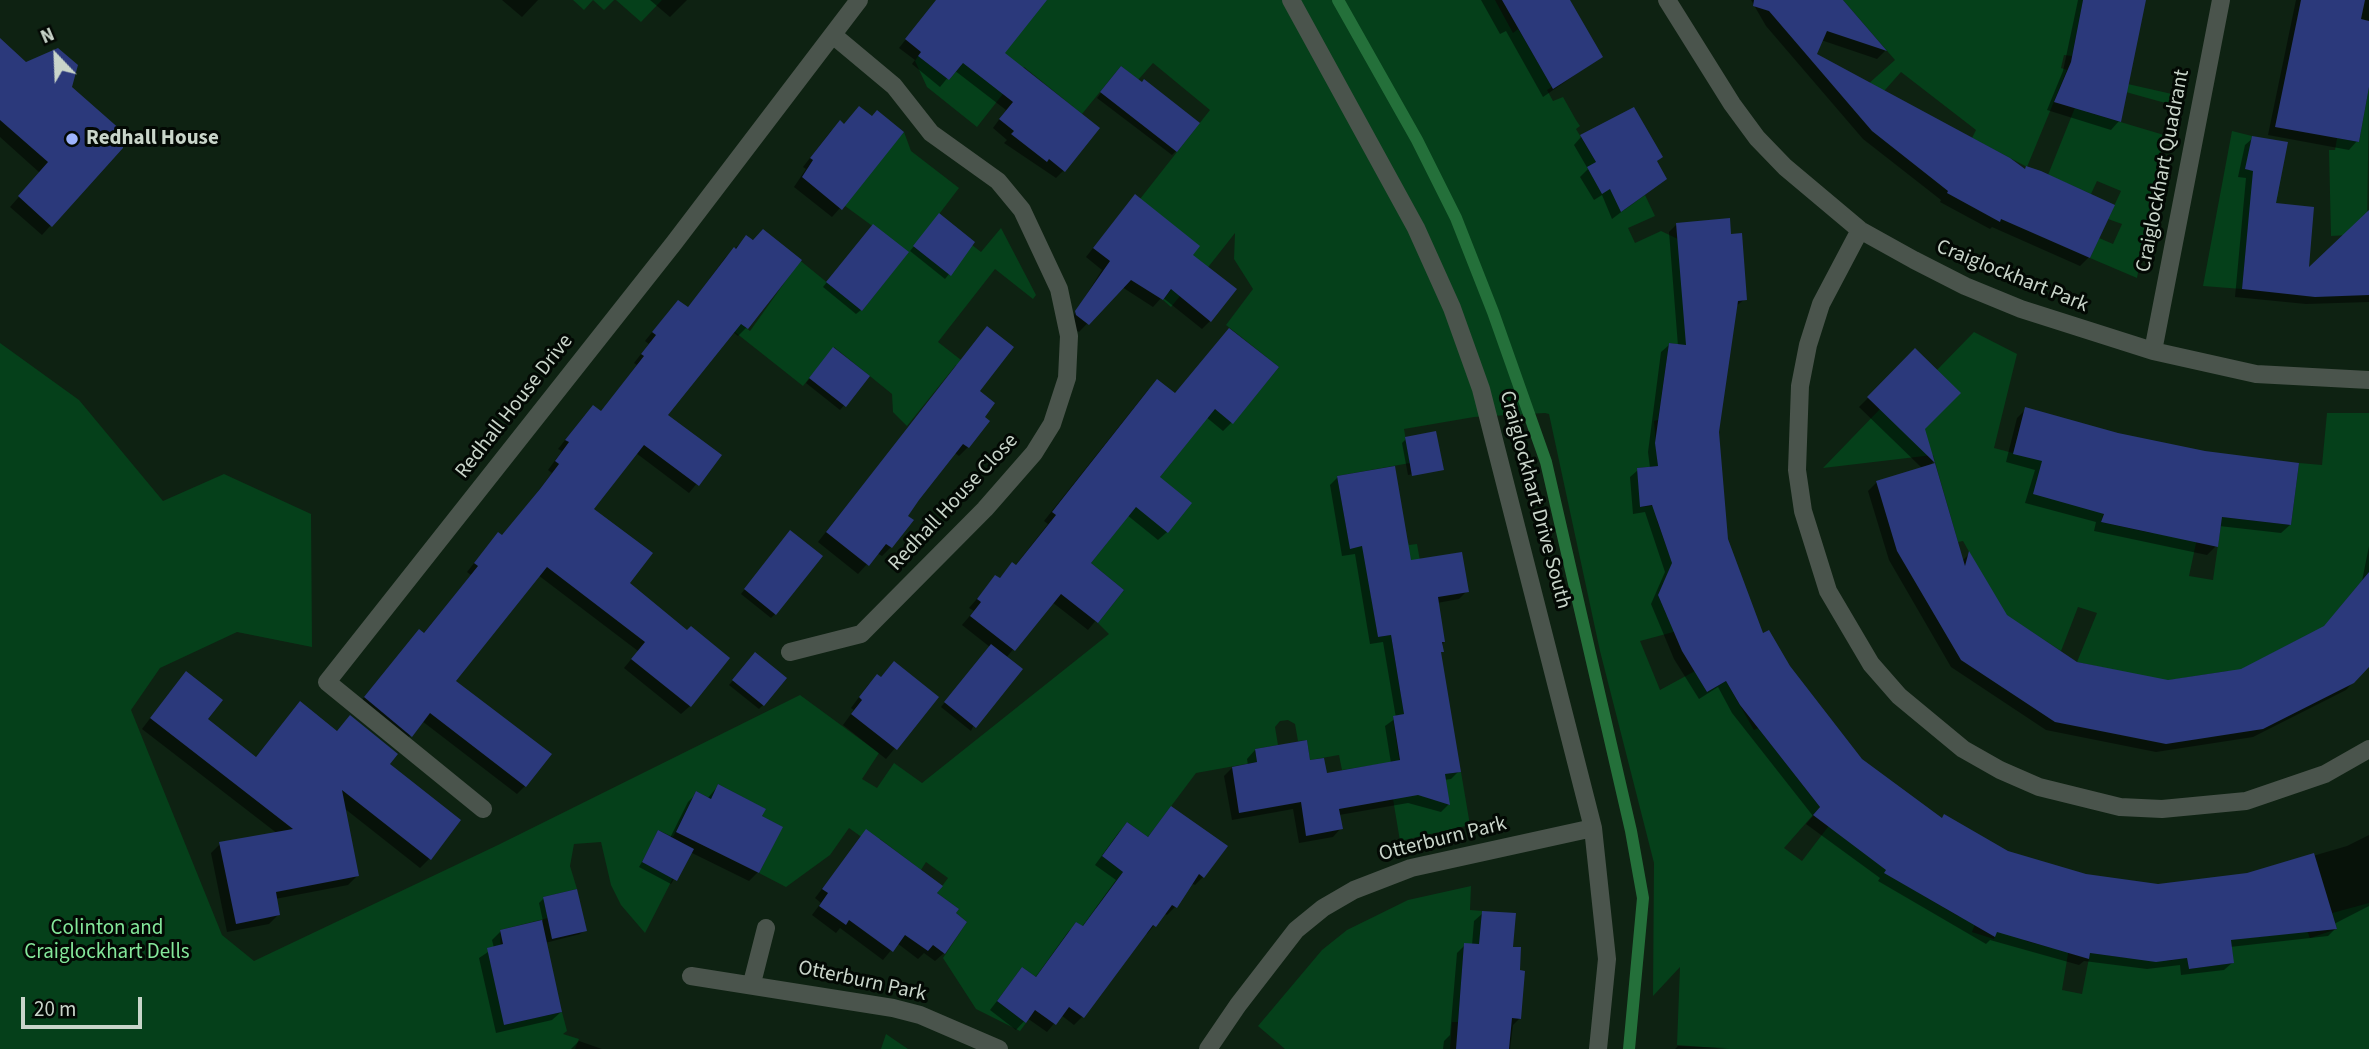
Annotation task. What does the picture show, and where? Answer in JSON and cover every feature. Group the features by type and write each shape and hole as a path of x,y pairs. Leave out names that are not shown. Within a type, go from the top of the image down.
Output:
{"street":[{"name":"Redhall House Drive","path":"483,809 327,682 674,243 859,0"},
{"name":"Craiglockhart Drive South","path":"1292,0 1416,228 1457,320 1481,389 1594,828 1607,959 1598,1049"},
{"name":"Craiglockhart Park","path":"1668,0 1732,104 1757,138 1785,167 1860,230 1965,286 2086,332 2153,351 2256,374 2369,380"},
{"name":"Craiglockhart Quadrant","path":"2153,351 2221,0"},
{"name":"Redhall House Close","path":"790,652 861,634 985,509 1034,453 1052,424 1067,378 1069,335 1059,289 1022,209 998,181 931,133 894,86 833,35"},
{"path":"1860,230 1821,304 1808,345 1796,428 1797,470 1802,511 1828,591 1860,646 1899,696 1930,724 2000,770 2039,787 2120,807 2173,809 2246,801 2325,774 2369,749"},
{"name":"Otterburn Park","path":"1208,1049 1296,930 1323,908 1354,890 1411,868 1594,828"},
{"path":"751,984 766,928"},
{"name":"Otterburn Park","path":"691,976 893,1008 920,1015 999,1049"}],"green space":[{"path":"573,0 593,0 584,10"},
{"path":"593,0 614,0 604,10"},
{"path":"616,0 662,0 641,22"},
{"name":"Colinton and Craiglockhart Dells","path":"1047,0 1495,0 1513,33 1518,29 1552,87 1547,90 1553,101 1563,97 1580,126 1576,129 1596,162 1603,193 1611,188 1624,210 1645,195 1655,216 1628,228 1635,243 1661,231 1678,239 1699,347 1669,343 1658,420 1654,421 1658,466 1637,468 1641,507 1661,505 1657,521 1678,578 1663,583 1658,595 1666,614 1696,626 1640,641 1660,690 1695,671 1707,692 1726,681 1754,730 1758,728 1820,807 1784,848 1802,861 1834,819 1892,861 1885,873 1958,916 1981,909 1972,932 1994,939 2002,915 2026,941 2052,948 2071,936 2062,990 2082,994 2090,953 2128,958 2130,944 2167,949 2167,961 2187,958 2189,969 2233,963 2231,940 2266,936 2304,922 2310,938 2337,929 2332,913 2369,903 2369,1049 1729,1049 1677,1045 1680,967 1653,996 1654,863 1600,651 1549,414 1545,413 1474,417 1404,429 1410,463 1337,476 1350,548 1407,539 1409,545 1417,544 1420,561 1370,589 1378,637 1391,635 1404,714 1393,717 1400,765 1423,796 1433,800 1438,800 1445,774 1461,772 1470,825 1400,841 1387,763 1342,770 1339,755 1310,760 1307,740 1298,741 1295,724 1288,720 1280,721 1275,727 1278,745 1255,749 1257,762 1196,773 1148,837 1127,822 1102,856 1123,872 1096,908 1108,945 1076,922 1036,977 1022,967 997,1001 1026,1023 1020,1031 976,1009 943,958 967,922 956,913 959,909 937,893 948,878 926,862 921,870 880,839 874,846 849,828 830,855 786,887 759,873 782,827 762,816 765,809 718,784 711,799 696,791 673,837 658,830 642,862 673,878 645,933 621,905 611,885 601,842 574,844 570,866 577,889 543,897 548,918 500,930 504,1025 562,1012 567,1031 563,1034 579,1039 575,1049 0,1049 0,343 79,400 163,501 224,474 311,514 312,647 237,632 160,668 131,710 222,935 254,961 498,845 800,695 879,753 862,779 877,788 894,763 922,783 1109,634 1098,623 1124,590 1091,563 1132,511 1136,507 1139,509 1160,477 1203,423 1197,395 1233,423 1279,367 1226,325 1253,289 1234,259 1235,233 1183,299 1180,296 1171,307 1163,300 1192,263 1140,199 1210,110 1153,63 1138,80 1121,66 1082,114 1024,67 977,127 927,87 915,61 918,56 949,80 996,22"},
{"path":"1843,0 2083,0 2072,56 2064,55 2061,68 2067,70 2027,167 1972,138 1976,130 1901,72 1861,117 1848,102 1895,60"},
{"path":"2088,75 2172,94 2169,104 2097,84 2087,112 2164,135 2137,278 2090,258 2099,238 2113,244 2122,224 2108,219 2121,191 2097,181 2091,194 2048,175"},
{"path":"2369,87 2367,234 2331,236 2329,150 2335,150 2337,138 2359,142"},
{"path":"2232,131 2252,136 2246,169 2281,176 2276,203 2280,230 2248,227 2242,289 2203,286"},
{"path":"904,132 911,151 959,188 914,247 949,274 972,245 981,252 1001,228 1036,295 1033,299 995,269 938,342 970,367 956,365 907,426 893,412 892,394 834,347 803,386 707,310 726,312 750,331 792,272 791,253 862,311 908,252 841,203"},
{"path":"1974,332 2017,354 1994,448 2013,453 2018,435 2109,494 2101,522 2151,533 2202,515 2189,576 2213,580 2222,517 2291,525 2299,463 2322,465 2327,413 2369,413 2369,572 2318,634 2315,631 2244,668 2255,705 2228,671 2164,681 2077,662 2097,613 2078,607 2061,651 2004,614 1963,541 1958,542 1933,455 1823,468 1880,409 1937,370"},
{"path":"1471,886 1470,910 1482,911 1479,944 1464,944 1458,1022 1452,1022 1450,1049 1285,1049 1258,1026 1322,950 1347,930 1408,900"},
{"path":"886,1034 908,1049 881,1049"}],"building":[{"path":"936,0 1047,0 1005,53 1100,128 1065,172 1049,159 1047,162 1011,134 1014,131 999,119 1013,102 963,63 949,80 918,56 921,52 905,39"},
{"path":"1502,0 1570,0 1603,57 1553,89"},
{"path":"1754,0 1843,0 1887,51 1827,31 1817,54 2010,158 2025,169 2026,166 2041,171 2115,205 2090,258 2001,219 2000,222 1947,193 1948,191 1872,131 1769,11 1753,6"},
{"path":"2083,0 2146,0 2121,122 2054,102 2071,62"},
{"path":"2301,0 2365,0 2361,19 2369,21 2369,87 2359,142 2275,127"},
{"name":"Redhall House","path":"0,38 26,62 58,48 78,65 72,87 122,131 123,148 52,227 18,196 48,162 0,120"},
{"path":"1121,66 1142,82 1144,79 1200,123 1177,152 1100,92"},
{"path":"859,106 872,116 877,110 904,132 842,210 802,177 813,160 810,158 840,120 844,124"},
{"path":"1634,107 1663,157 1657,161 1667,179 1621,212 1610,189 1602,194 1587,167 1596,162 1580,135"},
{"path":"2252,136 2288,142 2276,203 2314,207 2309,267 2369,210 2369,295 2315,297 2242,289 2253,171 2245,169"},
{"path":"1135,194 1200,246 1193,255 1237,289 1211,322 1171,289 1163,300 1131,280 1089,325 1076,315 1075,311 1110,261 1093,248"},
{"path":"939,213 975,242 951,276 913,246"},
{"path":"1730,218 1731,234 1742,233 1747,300 1738,301 1719,432 1728,539 1763,633 1769,630 1790,666 1862,759 1942,818 1944,814 2008,851 2086,874 2158,884 2247,873 2314,853 2337,929 2231,940 2234,963 2189,969 2187,958 2156,962 2090,953 2089,959 1997,932 1995,937 1884,873 1886,870 1813,815 1820,807 1740,705 1726,681 1707,692 1682,651 1658,595 1672,563 1652,505 1640,507 1637,468 1658,466 1655,443 1669,343 1686,345 1676,223"},
{"path":"873,224 909,252 862,311 826,282"},
{"path":"763,229 802,260 748,329 741,324 668,415 722,455 699,486 644,445 594,509 653,553 630,583 687,630 691,626 730,658 691,707 631,659 645,642 547,567 456,681 552,754 526,787 430,713 412,737 364,697 419,629 424,633 478,566 474,563 498,532 502,535 540,489 559,464 555,461 569,442 565,440 593,405 601,411 644,356 641,354 656,335 652,332 678,300 688,307 734,247 736,249 746,235 753,240"},
{"path":"987,326 1014,347 980,391 995,403 985,417 990,421 969,448 963,444 919,500 908,516 914,520 892,548 886,544 869,566 826,532"},
{"path":"1229,328 1279,367 1233,424 1215,409 1160,477 1192,503 1168,533 1136,507 1091,563 1124,590 1098,623 1061,594 1015,651 970,616 981,602 977,599 995,575 1000,578 1012,562 1016,565 1056,515 1052,512 1157,379 1175,393"},
{"path":"833,347 870,376 846,407 809,378"},
{"path":"1915,348 1961,393 1925,429 1935,463 1867,397"},
{"path":"2025,407 2118,433 2205,451 2299,463 2291,525 2222,517 2218,547 2101,522 2104,514 2033,494 2042,461 2013,454"},
{"path":"1436,431 1444,470 1412,476 1405,437"},
{"path":"1935,463 1965,566 1969,551 2007,615 2077,662 2168,680 2241,669 2324,626 2369,572 2369,667 2354,683 2263,729 2166,744 2055,722 1961,660 1897,551 1876,481"},
{"path":"1395,466 1411,560 1462,552 1469,592 1438,597 1445,642 1442,642 1444,652 1441,652 1461,772 1445,774 1450,805 1418,795 1339,809 1343,829 1306,836 1301,802 1239,813 1232,767 1257,762 1255,749 1307,740 1310,760 1324,758 1327,773 1400,760 1393,716 1404,714 1391,635 1378,637 1362,546 1350,549 1337,476"},
{"path":"790,530 823,556 776,615 744,589"},
{"path":"991,644 1023,669 976,728 944,702"},
{"path":"755,652 787,678 764,706 732,680"},
{"path":"894,661 939,697 897,750 851,714 862,700 859,697 877,674 881,677"},
{"path":"186,671 223,700 208,719 256,757 300,701 337,731 350,715 398,754 390,764 461,820 431,860 342,790 359,876 276,892 280,915 236,924 219,842 293,829 150,718"},
{"path":"718,784 766,809 762,816 783,827 759,873 676,832 696,791 711,799"},
{"path":"1171,806 1228,846 1204,878 1199,874 1177,908 1172,905 1156,927 1153,925 1084,1018 1069,1007 1056,1025 1035,1010 1026,1023 997,1001 1022,967 1036,977 1076,922 1083,926 1123,872 1102,856 1127,822 1148,837"},
{"path":"866,829 943,886 937,893 959,909 956,913 967,922 945,954 933,945 928,951 905,935 893,952 849,920 846,925 819,906 828,893 822,889"},
{"path":"658,830 694,849 677,881 642,862"},
{"path":"577,889 587,931 552,939 543,897"},
{"path":"1482,911 1516,913 1513,947 1521,947 1520,970 1525,971 1521,1019 1512,1018 1509,1049 1456,1049 1464,943 1479,944"},
{"path":"542,920 562,1012 504,1025 487,948 503,944 500,930"}],"waterway":[{"path":"1338,0 1417,140 1456,218 1493,312 1546,462 1631,831 1643,898 1629,1049"}],"place":[{"name":"Redhall House","path":"72,139"}]}
